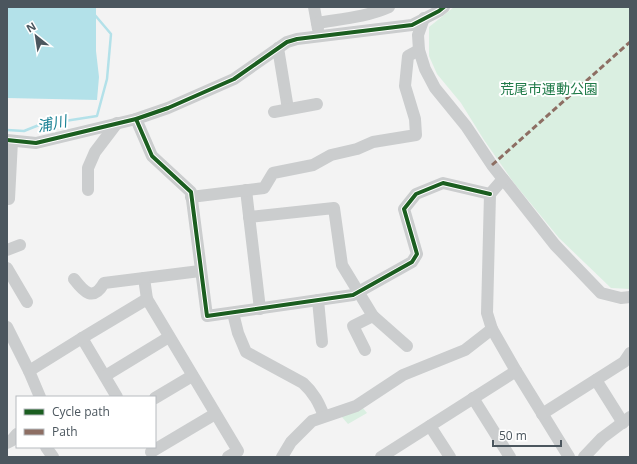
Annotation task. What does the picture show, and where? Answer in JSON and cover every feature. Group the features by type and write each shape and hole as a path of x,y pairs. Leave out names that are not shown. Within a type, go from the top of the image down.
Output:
{"street":[{"path":"314,7 320,36"},
{"path":"7,199 9,199 9,140 36,143 136,119 168,108 234,79 287,42 297,39 412,25 444,7"},
{"path":"317,23 385,8"},
{"path":"424,18 418,35 419,50 425,69 435,88 466,126 492,165 555,245 601,293 621,298 630,296"},
{"path":"278,48 288,109"},
{"path":"191,197 264,188 273,173 313,165 331,155 357,149 373,142 416,135 415,118 405,86 408,56 419,50"},
{"path":"274,112 317,104"},
{"path":"136,119 152,156 191,192 207,316 353,295 412,262 417,254 404,209 416,194 443,183 490,194"},
{"path":"88,190 88,168 95,152 117,123"},
{"path":"503,179 490,194 487,313 492,329 569,457"},
{"path":"246,190 260,309"},
{"path":"249,217 334,208 342,265 373,316 407,346"},
{"path":"7,250 20,245"},
{"path":"7,268 27,302"},
{"path":"74,280 83,291 88,293 95,292 101,288 104,283 200,270"},
{"path":"144,278 147,300 238,451 228,457"},
{"path":"29,371 147,300"},
{"path":"318,300 322,342"},
{"path":"233,313 238,333 246,352 303,383 316,398 324,416"},
{"path":"365,350 353,326 373,316"},
{"path":"7,328 29,371 40,396"},
{"path":"282,457 291,442 312,421 356,406 403,375 465,350 492,329"},
{"path":"105,376 169,337"},
{"path":"82,338 116,396"},
{"path":"542,414 624,362 630,353"},
{"path":"381,457 516,371"},
{"path":"156,397 192,376"},
{"path":"584,457 602,438 626,420 596,380"},
{"path":"473,398 510,457"},
{"path":"151,452 215,414"},
{"path":"430,426 450,457"},
{"path":"7,443 11,442 16,435"},
{"path":"47,448 53,457"}],"green space":[{"name":"荒尾市運動公園","path":"454,7 630,7 630,289 611,288 559,238 514,183 484,140 461,103 437,74 429,56 429,27"},
{"path":"362,407 367,413 348,424 341,416"}],"water":[{"path":"7,7 96,7 96,51 99,77 97,100 7,98"}],"waterway":[{"name":"浦川","path":"7,130 24,131 39,125 97,116 107,79 111,34 94,14"}],"marked path":[{"path":"492,165 630,42"}],"cycle path":[{"path":"7,140 36,143 136,119 168,108 234,79 287,42 297,39 412,25 444,7"},
{"path":"136,119 152,156 191,192 207,316 353,295 412,262 417,254 404,209 416,194 443,183 490,194"}]}
